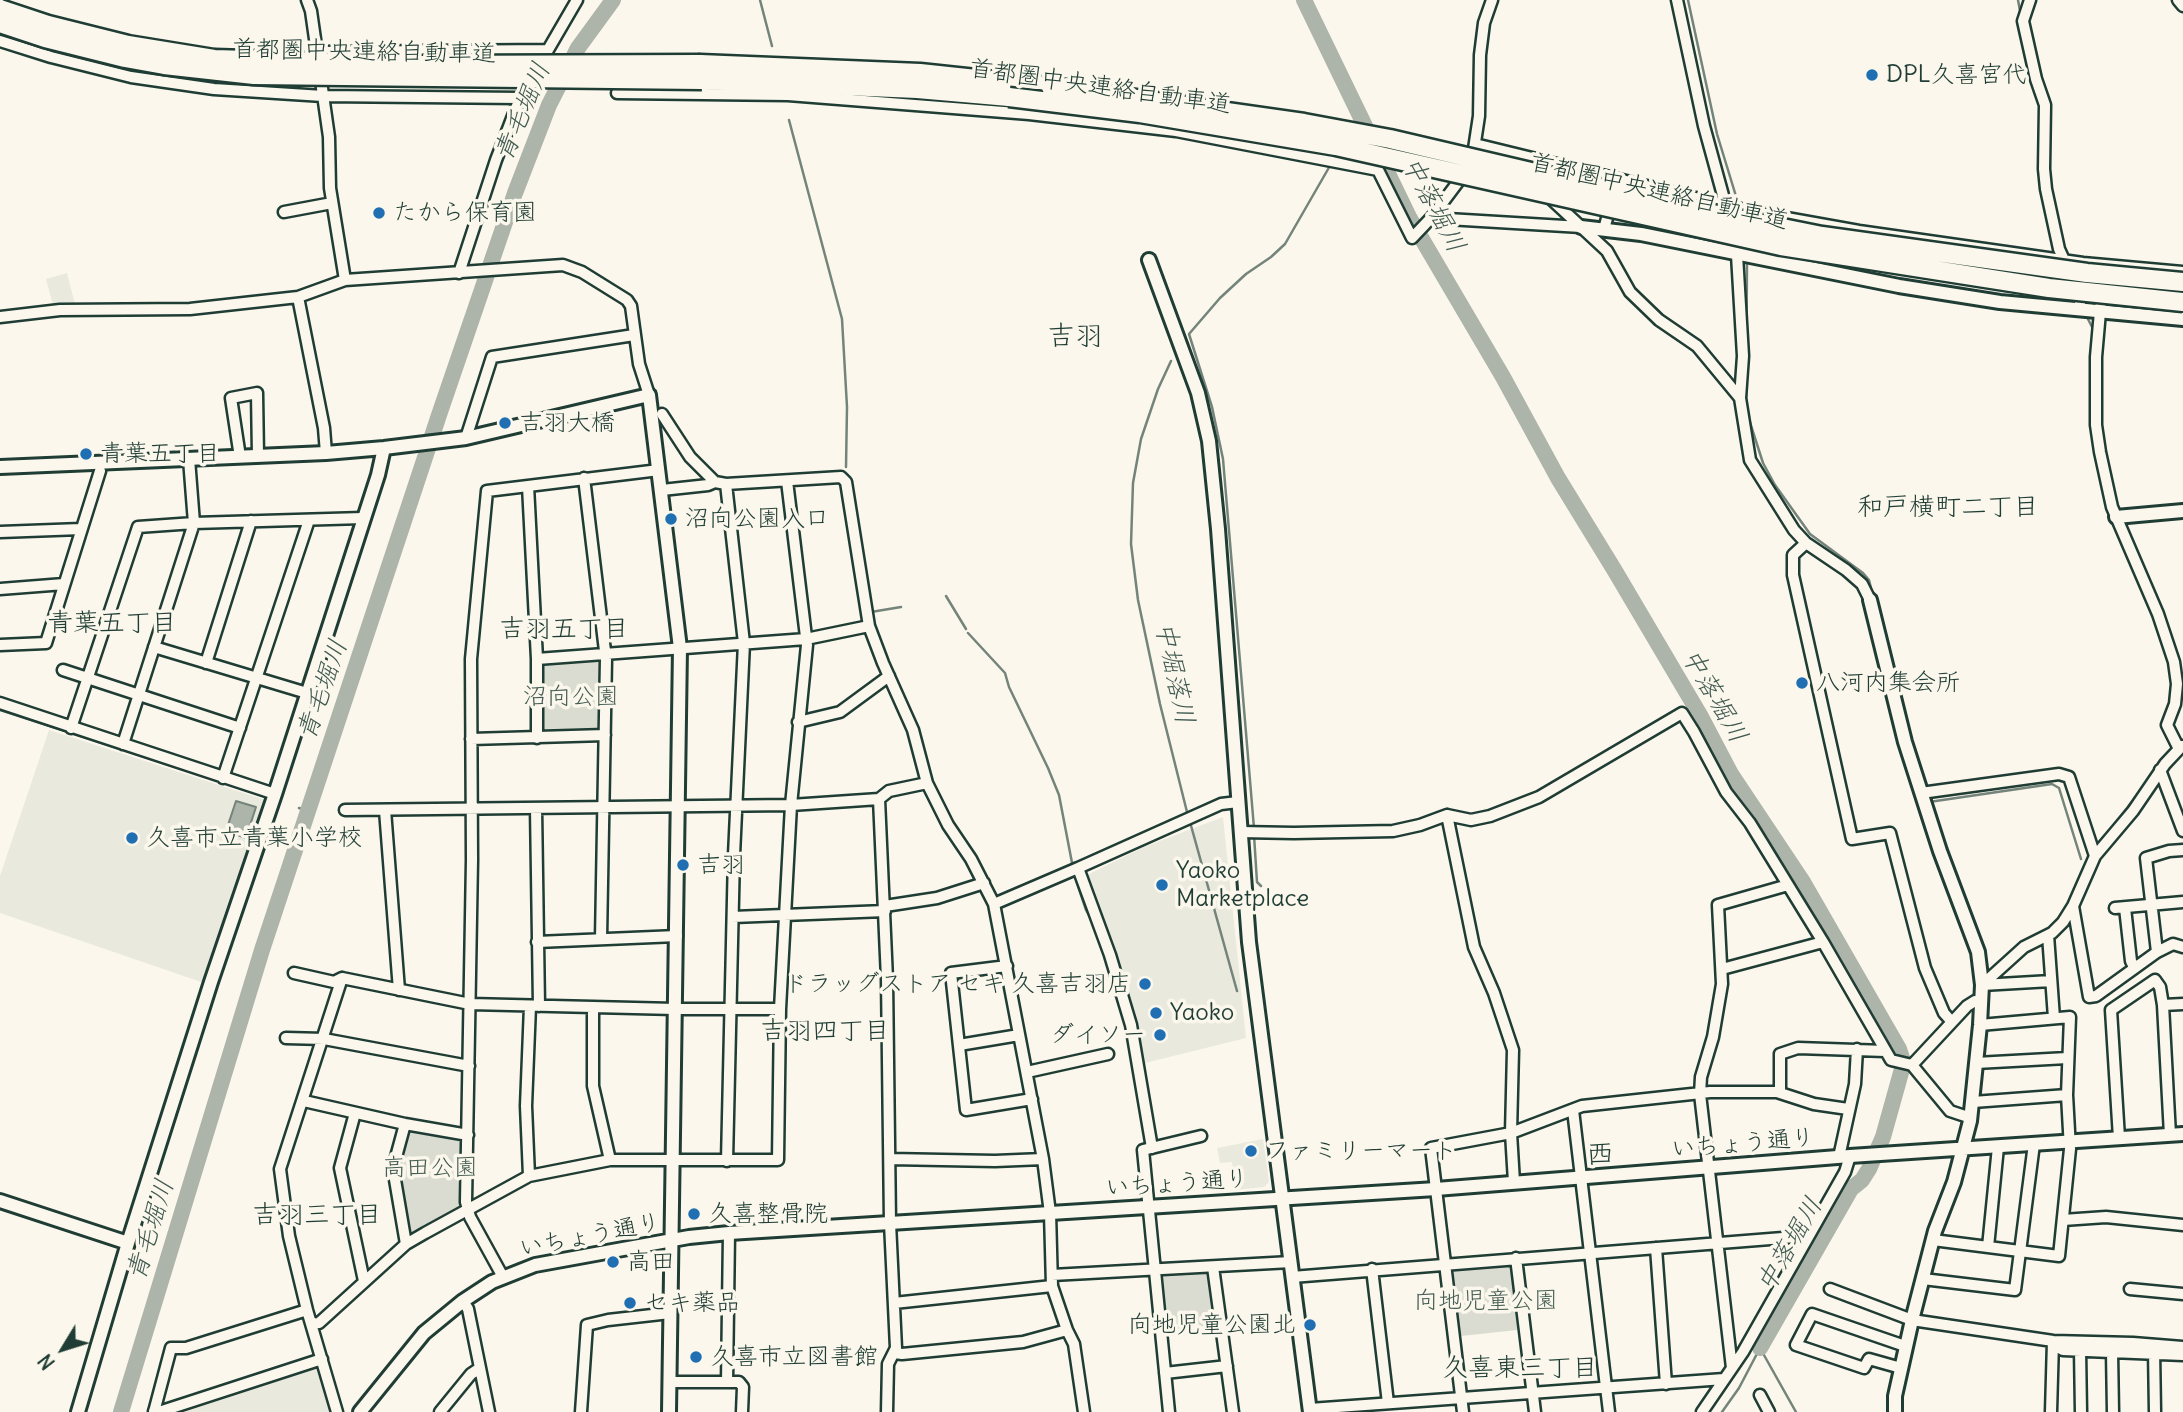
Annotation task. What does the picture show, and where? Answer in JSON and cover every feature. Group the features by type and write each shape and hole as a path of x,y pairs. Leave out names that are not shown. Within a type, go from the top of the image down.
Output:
{"highway":[{"name":"首都圏中央連絡自動車道","path":"0,9 128,45 225,60 418,65 774,66 920,73 1051,86 1227,111 1390,139 1693,210 1822,236 2087,274 2183,282"},
{"name":"首都圏中央連絡自動車道","path":"0,23 45,38 125,58 254,75 787,82 970,93 1140,113 1336,146 1782,246 2049,288 2183,302"}],"street":[{"path":"307,0 330,137 331,203 345,280"},
{"path":"461,273 496,160 520,98 577,0"},
{"path":"617,93 788,94 1029,114 1177,131 1378,170 1412,238 1471,165 1479,116 1480,55 1492,0"},
{"path":"1677,0 1704,126 1737,255 1743,356 1740,398 1749,460 1794,530 1806,543 1862,584 1870,600 1905,742 1940,851 1978,952 1982,1001 1971,1118 1964,1149 1933,1240 1905,1346 1895,1412"},
{"path":"2030,0 2023,21 2045,106 2046,189 2059,248 2080,295 2080,310"},
{"path":"2178,0 2183,6"},
{"path":"0,41 82,65 167,83 273,94 520,98"},
{"path":"317,52 547,50"},
{"path":"1475,144 1726,206 1859,231 2064,260 2183,272"},
{"path":"1471,165 1535,188 1550,198 1607,251 1630,292 1659,320 1697,346 1740,398"},
{"path":"1604,229 1618,180"},
{"path":"284,212 331,203"},
{"path":"1427,222 1604,229 1912,288 2000,302 2183,319"},
{"path":"1149,260 1198,393 1209,441 1219,529 1249,942 1310,1410 1724,1379"},
{"path":"0,317 60,310 190,309 298,297 345,280 563,265 582,272 627,300 631,306 639,364 649,395 680,648 669,1412"},
{"path":"1982,985 2024,947 2048,935 2063,922 2095,856 2133,811 2160,770 2181,747 2167,725 2175,704 2177,684 2174,662 2158,614 2116,517 2100,452 2096,425 2098,312 2105,265"},
{"path":"298,297 327,453"},
{"path":"462,438 492,357 635,335"},
{"path":"240,457 231,398 257,393 258,456"},
{"path":"0,467 327,453 384,448 462,438 649,395"},
{"path":"662,414 690,457 721,483 744,643 736,805 727,1161"},
{"path":"78,1412 128,1243 378,475 384,448"},
{"path":"123,744 194,523 189,459"},
{"path":"503,1276 467,1210 471,659 487,491 659,470"},
{"path":"0,645 46,643 100,471"},
{"path":"662,490 721,483 841,477 846,482 869,626 913,730 927,783 948,825 971,859 995,904 1043,1159 1050,1213 1052,1286 1074,1344 1084,1412"},
{"path":"584,478 606,653 601,939"},
{"path":"312,1324 319,1323 406,1244 529,1177 610,1160 778,1160 780,1009 790,805 806,639 787,481"},
{"path":"528,486 537,659 537,738"},
{"path":"2116,517 2183,511"},
{"path":"71,728 138,527 363,518"},
{"path":"223,778 309,520"},
{"path":"206,663 251,521"},
{"path":"0,532 81,529"},
{"path":"1806,543 1793,555 1793,575 1852,839 1890,833 1925,968 1944,1013 1952,1022"},
{"path":"0,589 64,584"},
{"path":"537,659 806,639 869,626"},
{"path":"154,647 307,693"},
{"path":"62,670 240,728"},
{"path":"797,722 840,712 889,676"},
{"path":"0,703 275,794"},
{"path":"1240,832 1393,831 1447,815 1471,820 1490,816 1539,797 1682,713 1726,792 1750,823 1863,1007 1891,1060 1912,1065 1945,1106 1959,1115 1971,1118"},
{"path":"471,739 605,735"},
{"path":"2160,770 2183,831"},
{"path":"1922,793 2059,774 2070,777 2095,856"},
{"path":"345,810 790,805 879,799 889,791 927,783"},
{"path":"879,799 885,908 895,1353 888,1364 887,1412"},
{"path":"995,904 1221,804 1238,802"},
{"path":"529,1177 526,1106 535,1006 536,808"},
{"path":"385,810 399,990"},
{"path":"1447,815 1474,947 1494,993 1513,1050 1511,1133 1514,1182"},
{"path":"2157,953 2146,859 2169,851 2183,850"},
{"path":"1077,867 1110,955 1130,1025 1153,1148"},
{"path":"733,917 885,908 929,900 984,883"},
{"path":"1732,1368 1700,1094 1701,1077 1713,1037 1722,984 1718,905 1788,885"},
{"path":"2134,967 2120,908 2183,902"},
{"path":"2073,906 2090,997 2096,996 2134,967 2173,944 2183,947"},
{"path":"2048,935 2054,1018"},
{"path":"537,942 677,936"},
{"path":"1721,969 1823,942"},
{"path":"1007,966 950,973 966,1110 1032,1099"},
{"path":"293,973 334,982 342,978 470,1004 780,1009"},
{"path":"337,1412 307,1310 289,1236 280,1169 342,978"},
{"path":"2119,1138 2111,1010 2155,980 2160,987 2163,1005 2177,1134"},
{"path":"1982,985 2052,981"},
{"path":"1912,1065 1971,1003 1982,1001"},
{"path":"2163,1005 2183,1004"},
{"path":"593,1008 593,1086 610,1160"},
{"path":"1933,1240 2059,1256 2070,1141 2067,1058 2070,1017 1980,1024"},
{"path":"959,1045 1019,1035"},
{"path":"286,1038 324,1039 469,1066"},
{"path":"1780,1093 1780,1054 1798,1048 1885,1051"},
{"path":"1702,1412 1732,1368 1845,1172 1851,1156 1848,1109 1854,1084 1857,1049"},
{"path":"1027,1072 1108,1054"},
{"path":"1976,1063 2067,1058"},
{"path":"1463,1412 1431,1148 1511,1133 1582,1106 1700,1094 1780,1093 1814,1104 1848,1109"},
{"path":"1973,1102 2067,1095"},
{"path":"304,1101 468,1135"},
{"path":"1573,1110 1609,1412"},
{"path":"355,1113 340,1168 364,1281"},
{"path":"405,1124 393,1168 406,1244"},
{"name":"いちょう通り","path":"360,1412 424,1333 463,1301 503,1276 560,1259 671,1241 729,1233 1436,1189 1851,1156 2177,1134"},
{"path":"1169,1412 1143,1150 1201,1136"},
{"path":"1923,1279 2015,1290 2034,1144"},
{"path":"1988,1247 1998,1147"},
{"path":"890,1159 1043,1159"},
{"path":"0,1201 128,1243"},
{"path":"2063,1220 2106,1217 2183,1225"},
{"path":"727,1382 729,1233"},
{"path":"1292,1277 1808,1236"},
{"path":"1656,1248 1666,1384"},
{"path":"1516,1258 1535,1412"},
{"path":"1052,1275 1291,1262"},
{"path":"1213,1267 1234,1412"},
{"path":"1373,1269 1388,1403"},
{"path":"894,1303 1052,1286"},
{"path":"1830,1289 1912,1320 2120,1349"},
{"path":"2130,1289 2183,1294"},
{"path":"463,1301 468,1309 489,1412"},
{"path":"307,1310 186,1348 171,1348 154,1411 178,1409 322,1359"},
{"path":"581,1412 587,1325 670,1313"},
{"path":"1900,1368 1869,1359 1864,1368 1796,1345 1812,1314 1905,1346"},
{"path":"895,1353 1023,1342 1067,1330"},
{"path":"2053,1341 2059,1349 2080,1350 2154,1350 2183,1347"},
{"path":"2051,1412 2053,1341"},
{"path":"2113,1412 2120,1349"},
{"path":"2080,1350 2081,1412"},
{"path":"2154,1350 2183,1355"},
{"path":"2154,1350 2155,1412"},
{"path":"1165,1373 1227,1366"},
{"path":"440,1412 471,1374 480,1368"},
{"path":"669,1382 739,1382 743,1387 742,1412"},
{"path":"1760,1395 1769,1412"}],"shaded area":[{"path":"67,273 75,304 53,305 46,279"},
{"name":"久喜市立青葉小学校","path":"49,730 265,800 204,983 0,913 0,876"},
{"path":"236,801 256,807 246,838 226,831"},
{"name":"Yaoko Marketplace","path":"1223,817 1246,1038 1145,1063 1127,998 1083,877 1144,847"},
{"path":"1263,1139 1269,1182 1264,1187 1235,1190 1232,1162 1220,1163 1217,1148"},
{"path":"317,1363 321,1366 334,1412 182,1412 183,1407"}],"green space":[{"name":"沼向公園","path":"598,657 601,661 601,729 598,732 541,731 540,665"},
{"name":"高田公園","path":"408,1128 463,1141 461,1210 408,1237 395,1168"},
{"name":"向地児童公園","path":"1510,1265 1520,1326 1517,1330 1461,1336 1458,1333 1451,1272 1454,1269"},
{"path":"1206,1270 1209,1273 1215,1322 1212,1325 1170,1330 1161,1273"}],"waterway":[{"name":"青毛堀川","path":"121,1412 262,950 515,193 549,105 578,48 613,0"},
{"path":"760,0 772,46"},
{"name":"中落堀川","path":"1304,0 1409,217 1503,377 1558,478 1700,715 1731,774 1803,882 1899,1049 1902,1069 1883,1137 1869,1169 1862,1180 1851,1189 1760,1348"},
{"path":"1688,0 1717,134 1739,206"},
{"path":"2018,0 2021,16"},
{"path":"789,120 842,319 847,407 846,467"},
{"path":"1254,828 1223,459 1212,407 1189,334 1220,298 1285,244 1331,164"},
{"path":"1747,261 1746,410 1763,463 1775,485 1810,534 1863,573 1869,580 1873,596"},
{"path":"2086,315 2094,331"},
{"name":"中堀落川","path":"1171,361 1141,439 1133,483 1131,544 1138,600 1188,816"},
{"path":"946,596 966,629"},
{"path":"871,612 901,607"},
{"path":"968,633 1005,673 1009,687 1048,768 1059,795 1073,868"},
{"path":"0,710 265,796"},
{"path":"1929,802 2052,784 2059,788 2081,859"},
{"path":"2102,840 2141,790"},
{"path":"299,808 308,811"},
{"name":"中堀落川","path":"1190,822 1237,991"},
{"path":"1254,835 1257,882 1261,886"},
{"path":"1074,874 1086,910 1095,926"},
{"path":"1760,1348 1796,1412"},
{"name":"中落堀川","path":"1722,1412 1739,1388 1760,1348"}],"place":[{"name":"DPL久喜宮代","path":"1872,75"},
{"name":"たから保育園","path":"379,213"},
{"name":"吉羽大橋","path":"505,423"},
{"name":"青葉五丁目","path":"86,454"},
{"name":"沼向公園入口","path":"671,519"},
{"name":"八河内集会所","path":"1802,683"},
{"name":"久喜市立青葉小学校","path":"132,838"},
{"name":"吉羽","path":"683,865"},
{"name":"Yaoko Marketplace","path":"1162,885"},
{"name":"ドラッグストア セキ 久喜吉羽店","path":"1145,984"},
{"name":"Yaoko","path":"1156,1013"},
{"name":"ダイソー","path":"1160,1035"},
{"name":"ファミリーマート","path":"1251,1151"},
{"name":"久喜整骨院","path":"694,1214"},
{"name":"高田","path":"613,1262"},
{"name":"セキ薬品","path":"630,1303"},
{"name":"向地児童公園北","path":"1310,1325"},
{"name":"久喜市立図書館","path":"696,1357"}],"district":[{"name":"吉羽","path":"1075,337"},
{"name":"和戸横町二丁目","path":"1948,508"},
{"name":"青葉五丁目","path":"112,624"},
{"name":"吉羽五丁目","path":"564,630"},
{"name":"吉羽四丁目","path":"825,1032"},
{"name":"西","path":"1600,1155"},
{"name":"吉羽三丁目","path":"317,1216"},
{"name":"久喜東三丁目","path":"1520,1369"}]}
